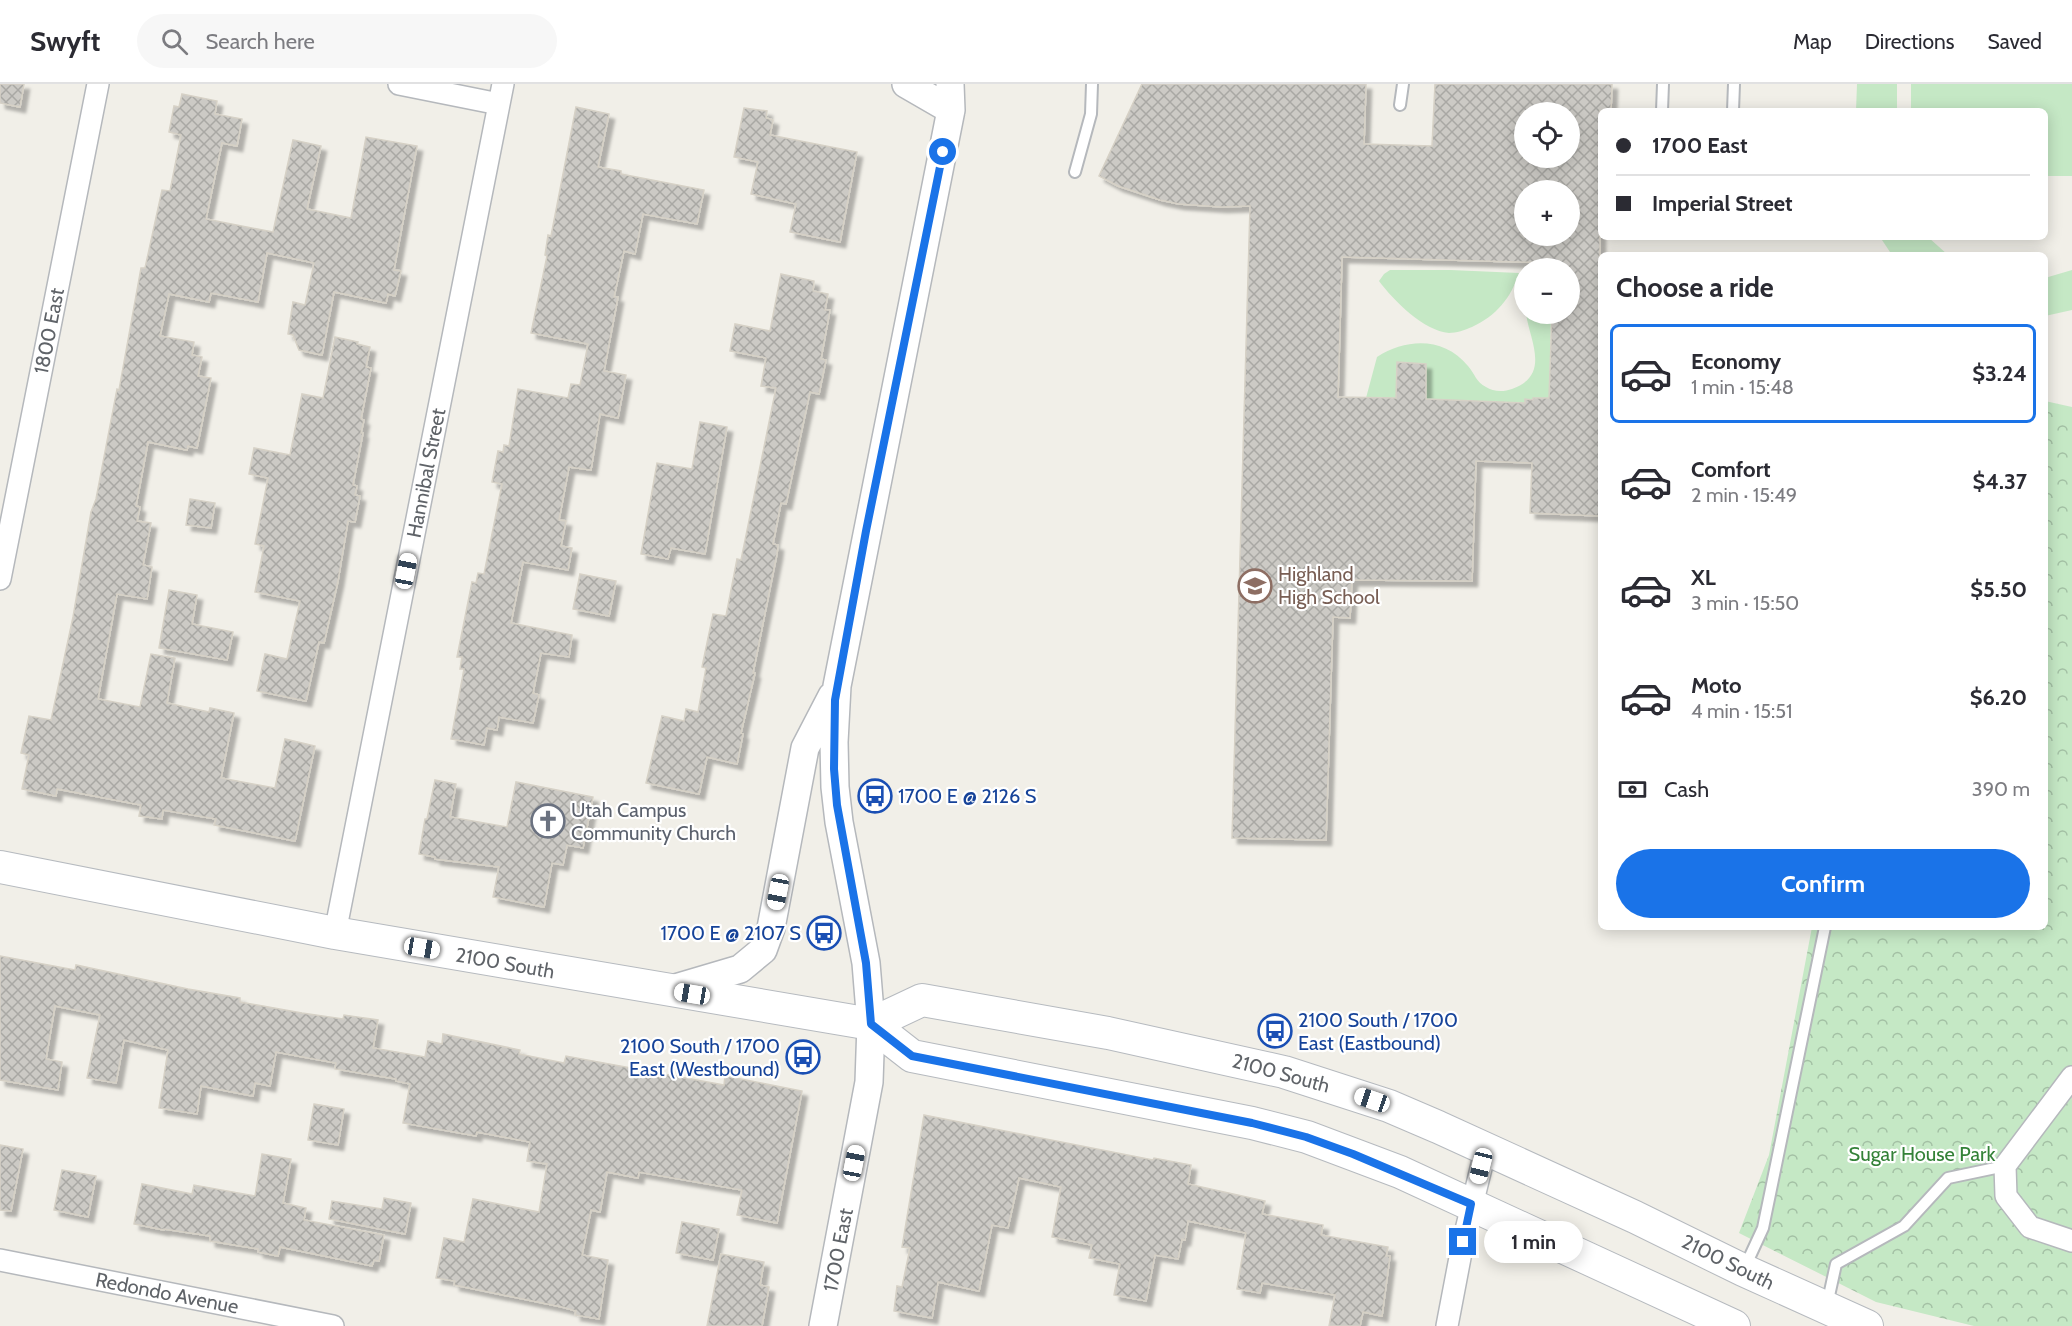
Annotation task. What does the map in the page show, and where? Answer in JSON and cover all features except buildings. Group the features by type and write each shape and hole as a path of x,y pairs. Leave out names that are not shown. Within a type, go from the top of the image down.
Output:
{"main road":[{"name":"2100 South","path":"0,867 335,933 871,1024 912,1056 1252,1123 1306,1137 1353,1154 1471,1204 1734,1326"},
{"name":"2100 South","path":"871,1024 922,1000 1108,1033 1294,1075 1389,1107 1486,1148 1743,1270 1825,1317 1867,1326"}],"street":[{"name":"1800 East","path":"0,579 98,84"},
{"path":"399,84 501,94"},
{"path":"906,84 951,97"},
{"name":"1700 East","path":"824,1326 869,1082 871,1024 866,963 839,822 835,787 834,732 837,687 951,97 964,84"},
{"name":"Hannibal Street","path":"335,933 501,94"},
{"path":"669,990 740,969 764,950 776,908 805,748 837,687"},
{"path":"2072,1077 2005,1166 2006,1196 2030,1227 2072,1241"},
{"path":"1447,1326 1471,1204 1486,1148"},
{"name":"Redondo Avenue","path":"0,1260 333,1326"}],"lane":[{"path":"1075,172 1091,114 1092,84"},
{"path":"1400,105 1403,84"},
{"path":"1662,108 1663,84"},
{"path":"1734,84 1734,108"},
{"path":"1743,1270 1762,1228 1824,930"},
{"path":"1825,1317 1836,1264 1904,1226 1948,1178 2005,1166"}],"green space":[{"path":"1857,84 1897,84 1897,108 1856,108"},
{"path":"1911,84 2072,84 2072,176 2048,176 2048,108 1911,108"},
{"path":"1882,240 1931,240 1945,252 1890,252"},
{"path":"1390,270 1514,273 1514,285 1495,312 1481,323 1449,333 1429,327 1392,297 1379,281"},
{"path":"2072,270 2072,310 2048,315 2048,277"},
{"path":"1528,324 1551,324 1549,398 1525,399 1525,403 1366,398 1377,357 1400,346 1437,345 1448,350 1468,366 1480,383 1499,391 1509,390 1524,383 1531,375 1535,366 1534,346"},
{"name":"Sugar House Park","path":"2048,402 2072,407 2072,1326 1974,1326 1876,1302 1739,1233 1769,1155 1811,930 2048,930"}],"place":[{"name":"Highland High School","path":"1255,586"},
{"name":"1700 E @ 2126 S","path":"875,796"},
{"name":"Utah Campus Community Church","path":"548,821"},
{"name":"1700 E @ 2107 S","path":"824,933"},
{"name":"2100 South / 1700 East (Eastbound)","path":"1275,1031"},
{"name":"2100 South / 1700 East (Westbound)","path":"803,1057"}],"route":[{"path":"943,152 866,531 835,700 834,769 837,805 866,963 871,1024 912,1056 1252,1123 1306,1137 1353,1154 1471,1204 1463,1242"}]}
